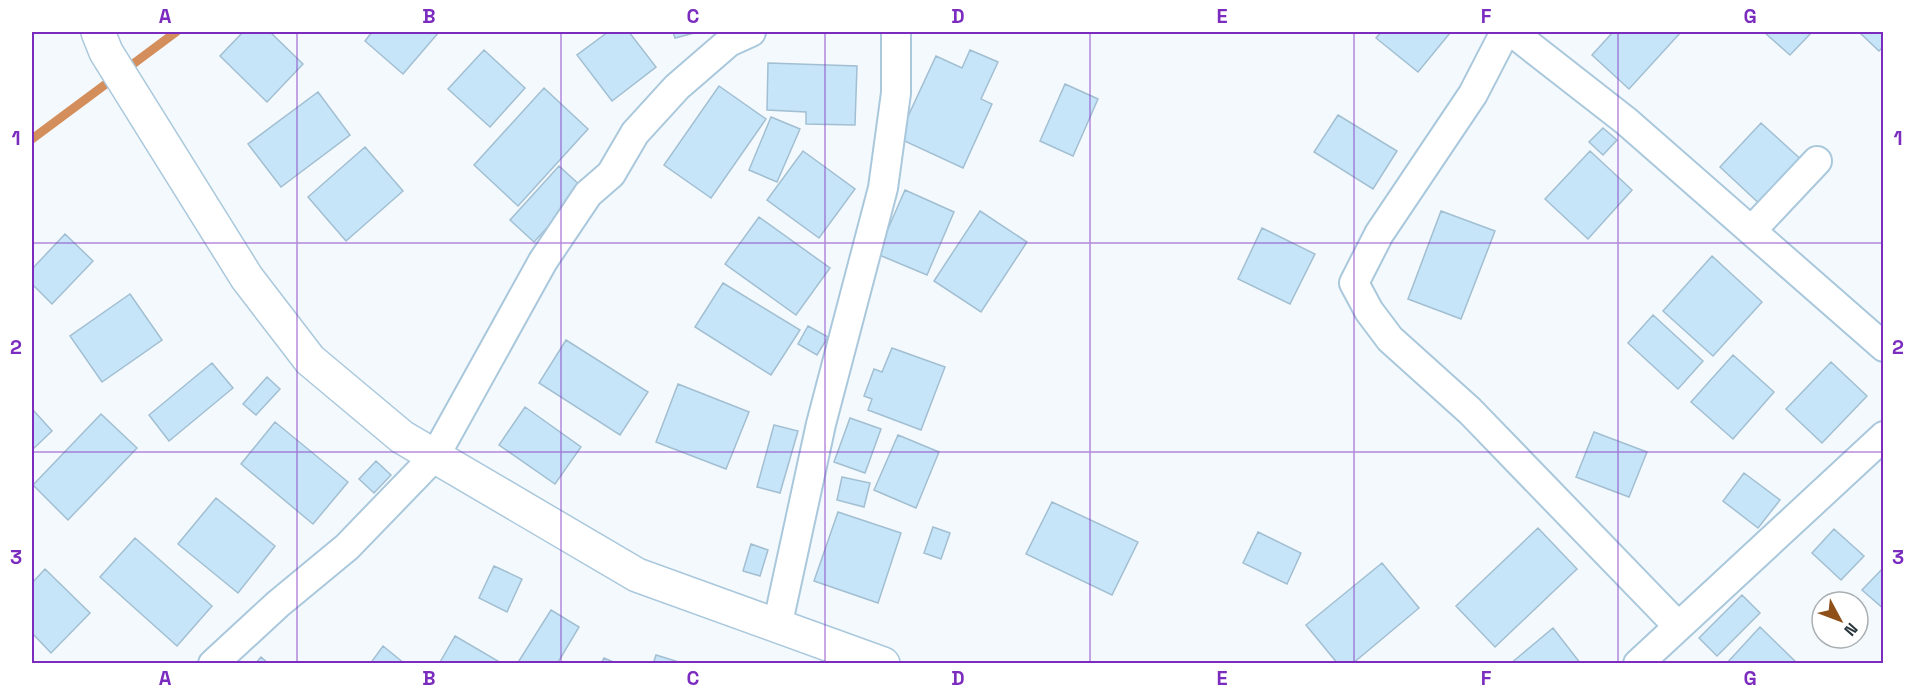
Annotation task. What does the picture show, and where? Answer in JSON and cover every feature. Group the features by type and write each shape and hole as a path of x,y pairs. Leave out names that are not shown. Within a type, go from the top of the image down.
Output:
{"street":[{"path":"98,32 106,52 247,278 310,360 402,436 637,575 865,660"},
{"path":"213,663 278,604 347,547 435,456 543,261 588,194 611,174 635,133 677,87 729,42 751,32"},
{"path":"777,627 821,424 883,188 896,93 896,32"},
{"path":"1505,32 1473,94 1379,234 1354,283 1369,312 1390,339 1470,411 1678,626"},
{"path":"1512,32 1626,121 1884,347"},
{"path":"1752,230 1817,161"},
{"path":"1638,663 1884,436"}],"building":[{"path":"243,32 270,32 303,64 267,102 220,56"},
{"path":"372,32 439,32 403,74 365,41"},
{"path":"608,32 629,32 656,67 612,101 577,55"},
{"path":"673,32 698,32 675,38"},
{"path":"1381,32 1450,33 1418,72 1376,38"},
{"path":"1613,32 1681,32 1629,89 1592,55"},
{"path":"1764,32 1812,32 1790,55"},
{"path":"1859,32 1884,32 1884,46 1879,51"},
{"path":"484,50 525,88 490,127 448,89"},
{"path":"970,50 998,62 981,99 992,104 963,168 898,138 936,56 962,68"},
{"path":"768,63 857,66 855,125 806,124 806,112 767,110"},
{"path":"1065,84 1098,99 1073,156 1040,141"},
{"path":"719,86 766,119 711,198 664,165"},
{"path":"544,88 588,129 518,206 474,165"},
{"path":"318,92 350,135 281,187 248,144"},
{"path":"1338,115 1397,151 1373,189 1314,152"},
{"path":"771,117 800,129 777,182 749,170"},
{"path":"1761,123 1805,163 1764,208 1720,167"},
{"path":"1603,128 1617,140 1603,155 1589,142"},
{"path":"365,147 403,191 346,241 308,197"},
{"path":"803,151 855,189 819,238 767,200"},
{"path":"1590,151 1632,190 1588,239 1545,199"},
{"path":"559,166 583,188 534,242 510,220"},
{"path":"905,190 954,212 927,275 877,254"},
{"path":"980,211 1027,242 981,312 934,281"},
{"path":"1441,211 1495,231 1461,319 1408,299"},
{"path":"759,217 830,268 796,315 725,264"},
{"path":"1262,228 1315,254 1290,304 1238,279"},
{"path":"65,234 93,261 52,304 32,284 32,269"},
{"path":"1712,256 1762,302 1713,356 1663,311"},
{"path":"723,283 800,330 771,375 695,327"},
{"path":"130,294 162,340 102,382 70,336"},
{"path":"1653,315 1703,361 1678,389 1628,343"},
{"path":"808,326 828,337 817,355 798,344"},
{"path":"566,340 648,392 620,435 539,383"},
{"path":"892,348 945,367 921,430 868,410 872,399 864,396 874,369 882,372"},
{"path":"1733,355 1774,392 1733,439 1691,402"},
{"path":"1831,362 1867,396 1822,443 1786,409"},
{"path":"212,363 233,388 169,441 149,415"},
{"path":"267,377 280,389 256,415 243,404"},
{"path":"678,384 749,412 726,469 656,442"},
{"path":"525,407 581,447 555,484 499,445"},
{"path":"34,411 52,431 32,450 32,413"},
{"path":"101,414 137,448 68,520 33,485"},
{"path":"850,418 881,429 865,473 834,462"},
{"path":"275,422 348,482 313,524 241,464"},
{"path":"774,425 798,431 780,493 757,487"},
{"path":"1594,432 1647,452 1629,497 1576,477"},
{"path":"898,435 939,452 916,508 874,490"},
{"path":"376,461 391,475 374,493 359,479"},
{"path":"1744,473 1780,500 1758,528 1723,501"},
{"path":"842,477 870,483 864,507 837,500"},
{"path":"216,498 275,546 238,593 178,544"},
{"path":"1052,502 1138,542 1112,595 1026,554"},
{"path":"838,512 901,533 878,603 814,581"},
{"path":"933,527 950,533 941,559 924,553"},
{"path":"1538,528 1577,569 1495,647 1456,606"},
{"path":"1834,529 1864,556 1841,580 1812,553"},
{"path":"1258,532 1301,553 1287,584 1243,563"},
{"path":"135,538 212,606 177,646 100,577"},
{"path":"751,544 768,550 760,576 743,571"},
{"path":"1382,563 1419,608 1352,664 1338,664 1306,625"},
{"path":"494,566 522,579 507,612 479,598"},
{"path":"1884,567 1884,609 1870,597 1870,590 1862,590"},
{"path":"45,569 90,613 51,653 32,633 32,583"},
{"path":"1742,595 1760,613 1717,656 1699,638"},
{"path":"551,610 579,627 557,664 517,664"},
{"path":"1760,627 1798,664 1726,664"},
{"path":"1553,628 1581,664 1510,664"},
{"path":"455,636 498,661 497,664 439,664"},
{"path":"383,646 405,664 370,664"},
{"path":"656,655 682,663 653,664"},
{"path":"261,657 269,664 255,664"},
{"path":"604,658 618,664 601,664"}],"waterway":[{"path":"125,70 176,32"},
{"path":"32,139 114,78"}]}
